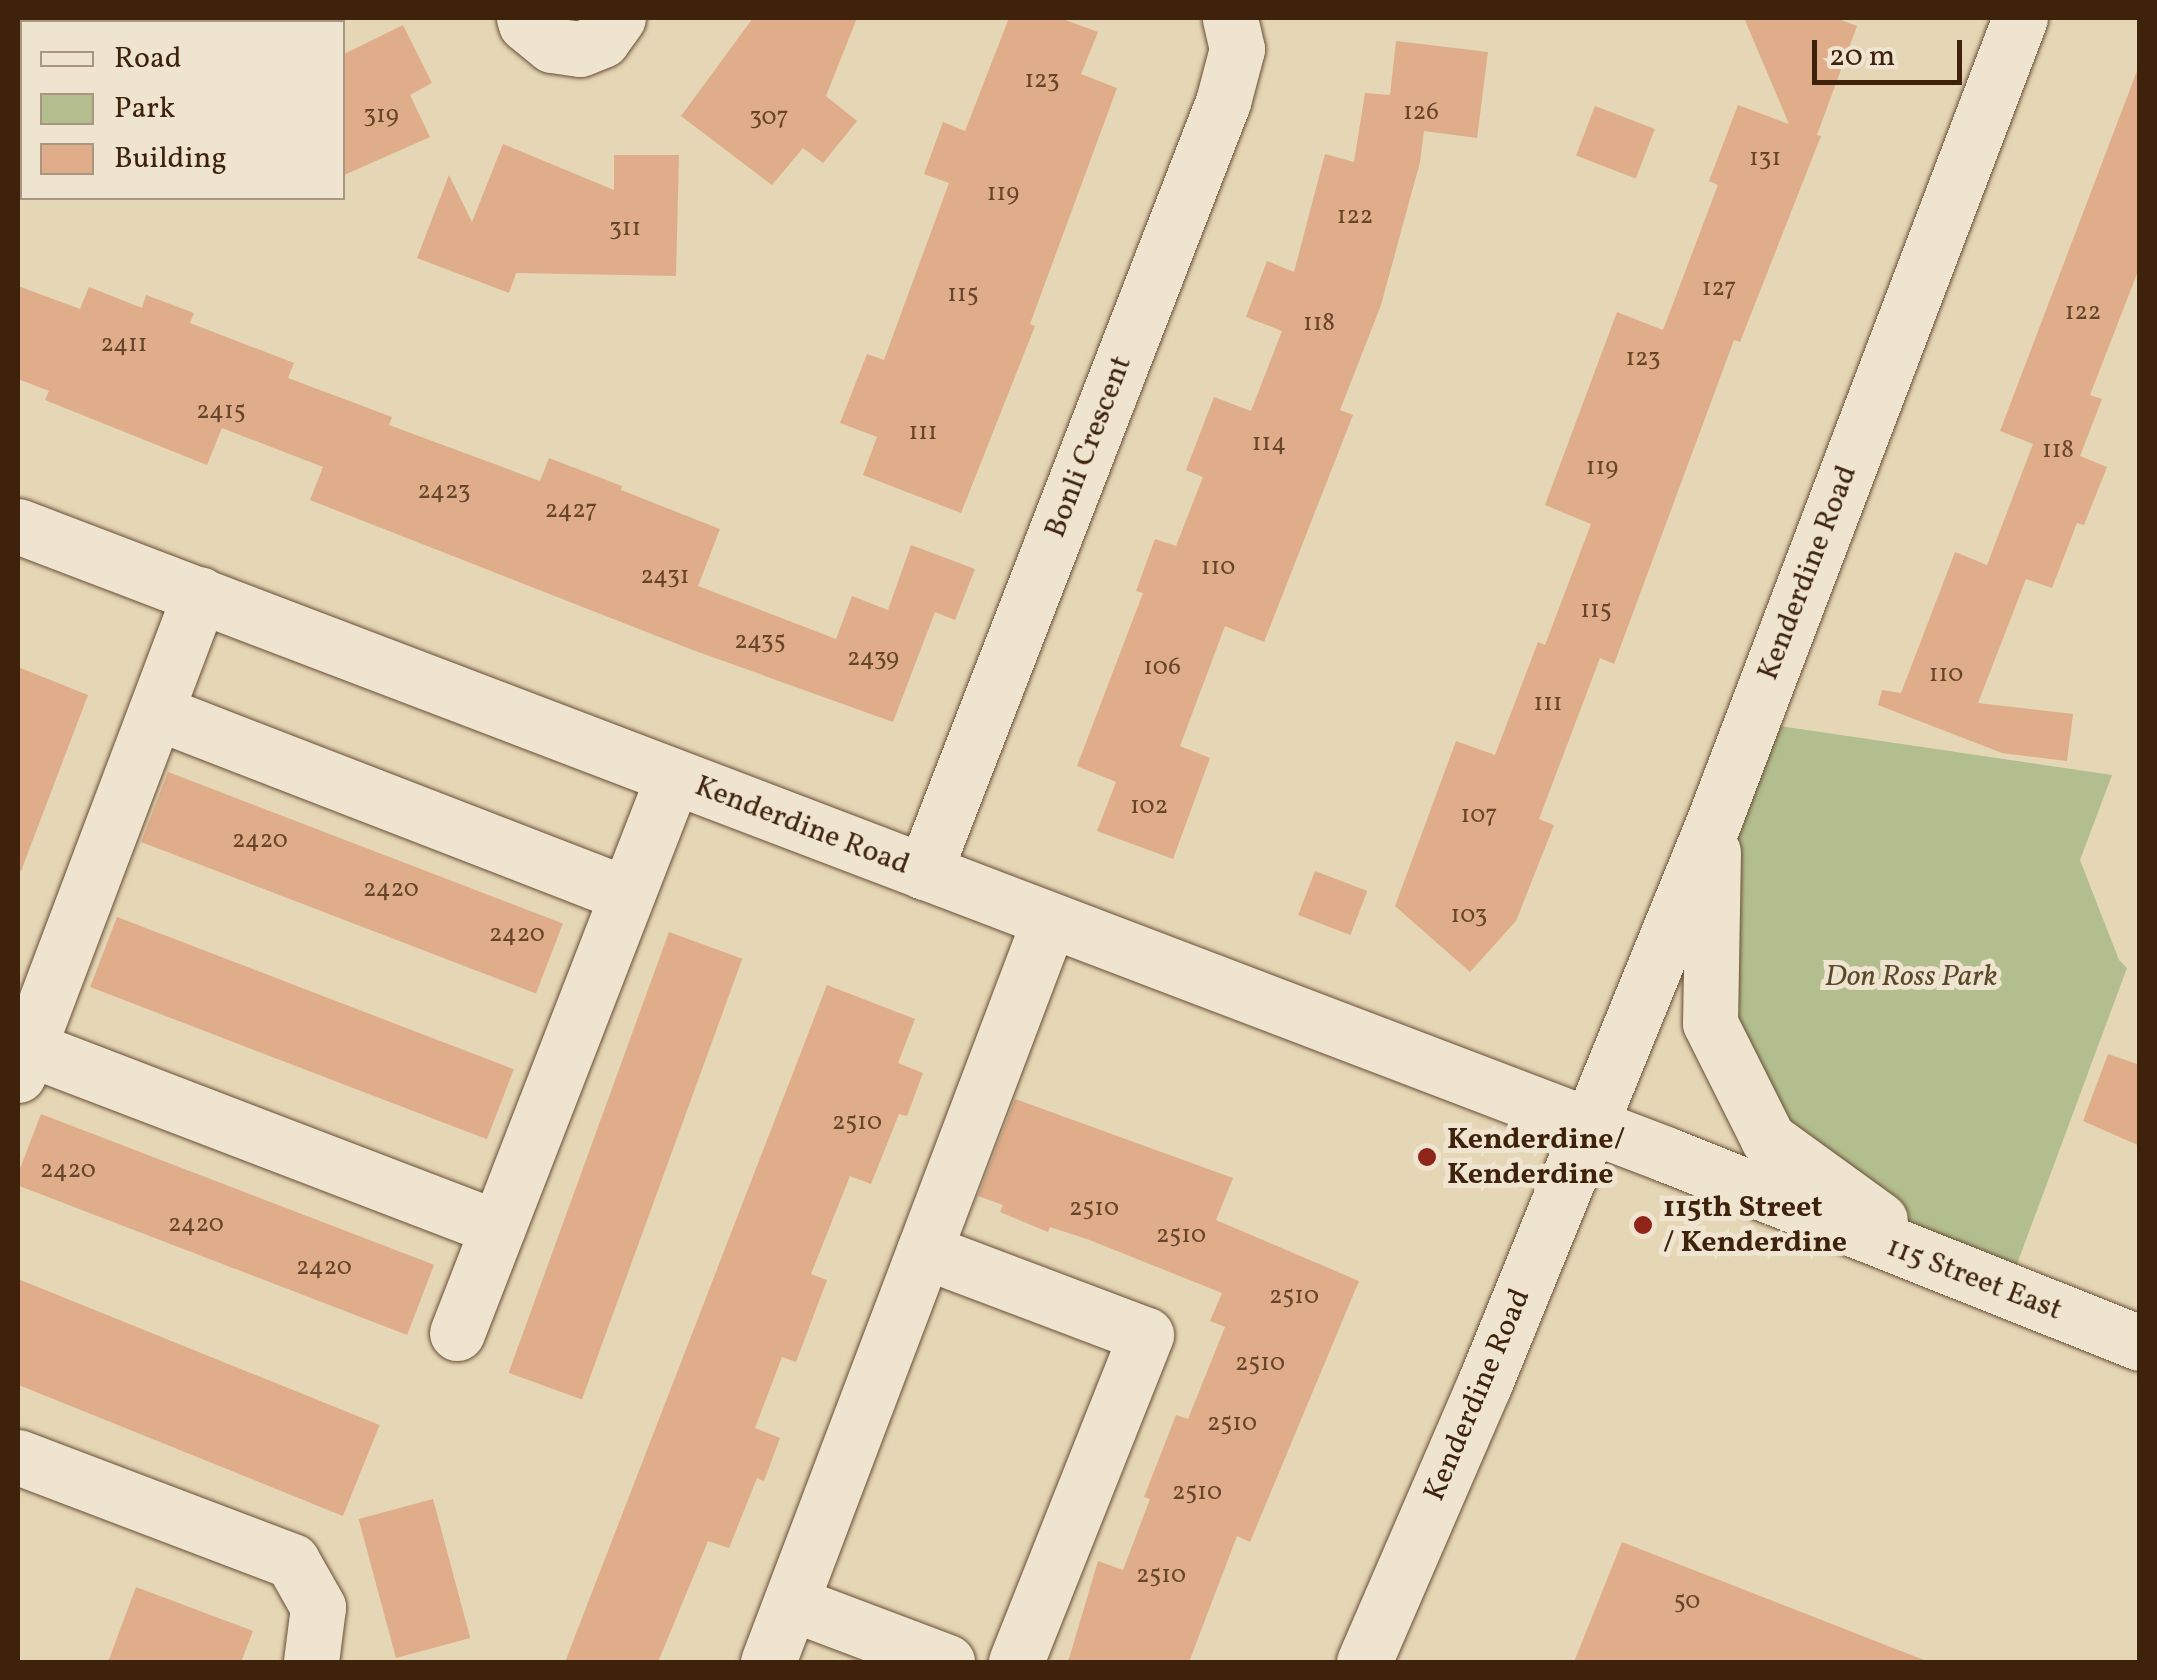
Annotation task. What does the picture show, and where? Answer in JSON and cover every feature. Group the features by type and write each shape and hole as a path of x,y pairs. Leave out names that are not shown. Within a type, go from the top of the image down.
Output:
{"street":[{"path":"524,18 552,45 580,49 602,40 618,18"},
{"name":"Bonli Crescent","path":"924,872 1223,102 1237,49 1230,18"},
{"name":"Kenderdine Road","path":"1364,1662 1484,1385 1714,821 2020,18"},
{"name":"Kenderdine Road","path":"18,526 1587,1125"},
{"path":"200,594 23,1061 498,1228"},
{"path":"156,712 626,894"},
{"path":"457,1334 673,777"},
{"path":"1714,821 1710,1023 1768,1139 1946,1269"},
{"path":"768,1662 1048,921"},
{"name":"115 Street East","path":"1587,1125 2140,1343"},
{"path":"924,1251 1146,1335 1016,1662"},
{"path":"18,1456 292,1561 318,1607 311,1662"},
{"path":"791,1603 947,1662"}],"green space":[{"name":"Don Ross Park","path":"1752,722 2112,775 2080,860 2119,960 2127,968 2007,1291 1768,1139 1710,1023"}],"building":[{"path":"753,18 857,18 826,96 857,121 823,163 803,148 772,185 681,116"},
{"path":"1009,18 1060,18 1098,32 1081,74 1117,88 1030,324 1035,326 961,513 863,475 877,437 840,423 867,354 884,360 949,183 924,174 943,122 965,131"},
{"path":"1744,18 1836,18 1857,26 1817,135 1821,136 1740,342 1734,340 1614,664 1600,658 1539,819 1554,825 1516,921 1470,972 1395,906 1456,741 1495,755 1538,642 1545,645 1591,524 1545,505 1617,312 1663,330 1718,185 1709,181 1738,105 1789,124"},
{"path":"403,25 432,83 410,95 430,137 345,175 345,54"},
{"path":"1396,41 1488,52 1477,138 1424,131 1420,162 1381,305 1340,410 1353,415 1264,642 1225,626 1180,746 1210,758 1173,859 1097,831 1116,782 1077,766 1143,593 1136,591 1155,539 1176,546 1203,477 1186,470 1214,397 1251,411 1282,331 1246,317 1267,261 1294,272 1325,154 1354,162 1365,93 1390,95"},
{"path":"2137,71 2140,266 2090,395 2102,399 2080,456 2107,467 2084,525 2077,523 2052,588 2026,579 1978,703 2073,714 2067,761 2002,753 1878,705 1882,690 1901,693 1955,552 1987,565 2033,444 2000,431"},
{"path":"1595,106 1655,129 1636,178 1576,155"},
{"path":"503,144 614,190 614,155 679,155 676,276 516,273 509,293 417,258 449,175 472,222"},
{"path":"18,286 80,309 89,287 142,308 146,295 194,313 190,323 294,363 288,378 392,417 389,425 540,481 549,458 622,486 621,490 720,529 698,586 836,639 852,596 888,610 911,545 975,569 955,620 935,612 893,722 690,649 310,500 323,467 222,428 207,465 45,400 49,391 18,379"},
{"path":"18,667 88,695 21,871 18,870"},
{"path":"168,772 563,924 536,994 141,842"},
{"path":"1315,871 1367,891 1350,935 1298,915"},
{"path":"117,917 514,1069 487,1139 90,987"},
{"path":"669,932 742,959 582,1399 509,1373"},
{"path":"827,985 915,1019 898,1063 923,1073 907,1116 899,1114 871,1184 850,1176 811,1274 827,1280 796,1362 782,1357 755,1428 780,1438 764,1481 757,1478 729,1548 708,1541 658,1662 565,1662"},
{"path":"2108,1054 2140,1065 2140,1146 2083,1121"},
{"path":"1015,1099 1233,1178 1216,1220 1359,1281 1250,1542 1237,1536 1189,1662 1068,1662 1098,1561 1123,1570 1150,1499 1144,1497 1176,1415 1188,1419 1225,1327 1210,1321 1222,1293 1087,1239 1050,1227 1048,1232 1000,1212 1003,1205 978,1196"},
{"path":"41,1114 434,1265 407,1335 18,1186 18,1174"},
{"path":"18,1279 380,1425 343,1516 18,1385"},
{"path":"433,1499 470,1638 396,1658 359,1519"},
{"path":"1622,1542 1924,1660 1924,1662 1574,1662"},
{"path":"136,1587 253,1631 241,1662 108,1662"}],"place":[{"name":"Kenderdine/ Kenderdine","path":"1427,1157"},
{"name":"115th Street / Kenderdine","path":"1643,1225"}]}
